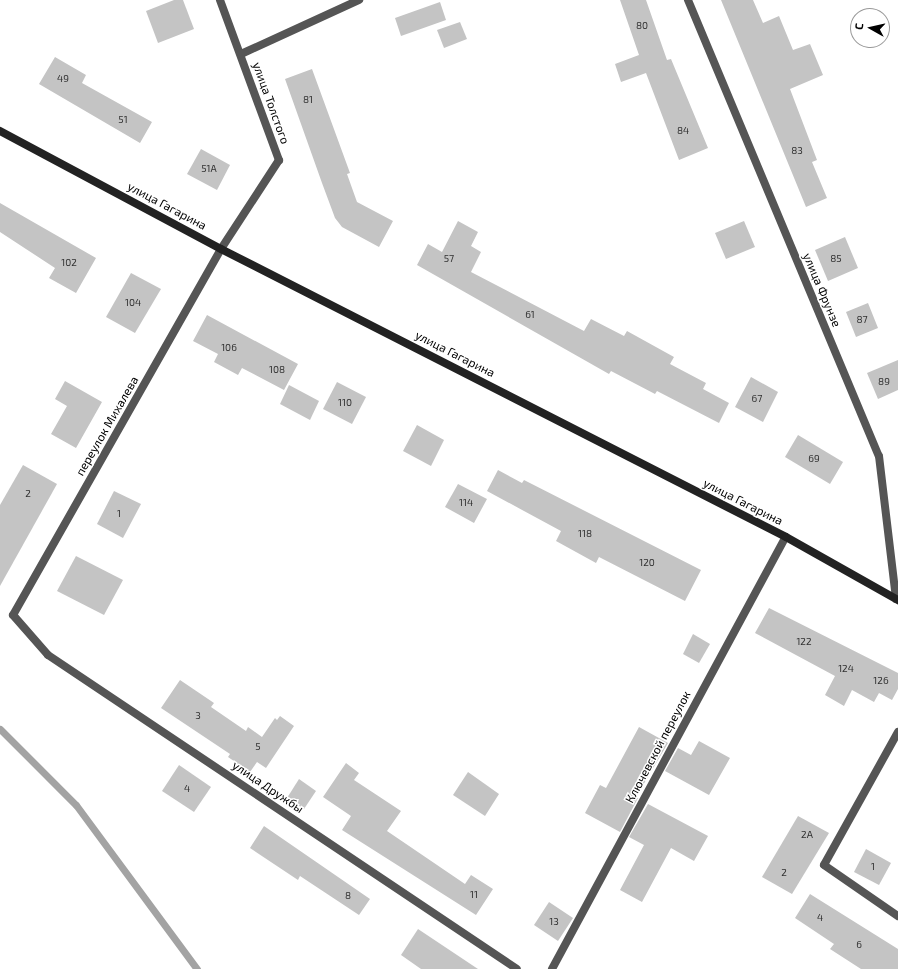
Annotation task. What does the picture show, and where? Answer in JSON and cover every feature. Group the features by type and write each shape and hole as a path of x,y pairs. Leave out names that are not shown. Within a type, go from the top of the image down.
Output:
{"main road":[{"name":"улица Гагарина","path":"0,131 221,249 786,537 897,600"}],"street":[{"name":"улица Толстого","path":"220,0 279,160 221,249"},
{"path":"241,54 358,0"},
{"name":"улица Фрунзе","path":"688,0 879,456 897,600"},
{"name":"переулок Михалева","path":"13,615 221,249"},
{"name":"Ключевской переулок","path":"552,969 786,537"},
{"name":"улица Дружбы","path":"13,615 48,655 517,969"},
{"path":"898,732 824,865 898,916"}],"building":[{"path":"174,0 183,0 194,29 158,43 146,11"},
{"path":"620,0 646,0 667,60 671,59 708,148 679,160 646,73 621,82 615,64 639,55"},
{"path":"721,0 753,0 763,23 779,16 793,50 810,44 823,75 790,89 817,160 812,162 827,198 806,207"},
{"path":"440,2 446,20 401,36 395,18"},
{"path":"460,22 467,39 444,48 437,30"},
{"path":"55,57 86,75 82,83 152,122 140,143 39,84"},
{"path":"312,69 350,173 347,174 357,202 393,221 379,247 342,227 335,218 285,79"},
{"path":"201,149 230,165 217,190 187,174"},
{"path":"0,203 96,258 76,293 49,278 55,268 0,232"},
{"path":"458,221 478,232 471,246 481,252 471,272 584,331 591,319 624,336 627,331 674,357 670,364 706,383 703,389 729,403 719,423 657,391 655,394 611,371 609,374 417,265 428,244 442,252"},
{"path":"744,221 755,247 726,259 715,233"},
{"path":"845,237 858,268 828,281 815,250"},
{"path":"131,273 161,289 135,333 106,317"},
{"path":"868,303 878,328 856,337 846,312"},
{"path":"207,315 298,364 284,390 242,368 238,375 214,362 218,354 193,341"},
{"path":"898,360 898,390 878,399 867,373"},
{"path":"751,377 778,392 763,422 735,407"},
{"path":"65,381 102,402 76,448 51,434 67,406 55,399"},
{"path":"337,382 366,397 352,424 323,409"},
{"path":"289,385 319,401 310,420 280,404"},
{"path":"417,425 444,440 431,466 403,451"},
{"path":"798,435 843,462 830,484 785,457"},
{"path":"23,465 57,484 0,586 0,505"},
{"path":"498,470 522,483 524,480 701,570 685,601 599,557 596,563 556,541 561,531 487,491"},
{"path":"458,484 487,499 474,523 445,507"},
{"path":"114,491 141,504 123,538 97,524"},
{"path":"76,556 123,580 104,615 57,591"},
{"path":"769,608 898,673 898,689 892,700 879,693 874,702 852,690 844,706 825,695 835,676 755,633"},
{"path":"693,634 710,644 699,663 683,654"},
{"path":"180,680 214,703 211,707 246,731 248,727 262,737 275,718 277,720 280,716 294,726 266,768 257,762 250,772 228,757 230,754 161,708"},
{"path":"639,727 668,743 636,797 638,798 620,832 585,813 600,785 606,788"},
{"path":"699,741 730,758 709,795 665,771 678,748 691,755"},
{"path":"346,763 359,773 354,780 401,811 387,831 465,884 471,875 493,889 476,915 342,830 351,816 323,797"},
{"path":"179,765 211,787 194,812 162,791"},
{"path":"468,772 499,794 485,816 453,795"},
{"path":"299,779 316,791 304,809 287,798"},
{"path":"648,804 708,836 694,861 671,848 642,902 620,890 644,845 629,837"},
{"path":"798,816 829,833 792,894 762,877"},
{"path":"264,826 370,899 359,915 300,876 298,880 250,848"},
{"path":"866,849 891,863 879,885 854,872"},
{"path":"810,894 898,949 898,969 861,969 830,949 834,944 795,918"},
{"path":"549,902 573,918 558,941 534,925"},
{"path":"418,929 478,969 421,969 401,955"}],"waterway":[{"path":"0,729 76,805 197,969"}]}
